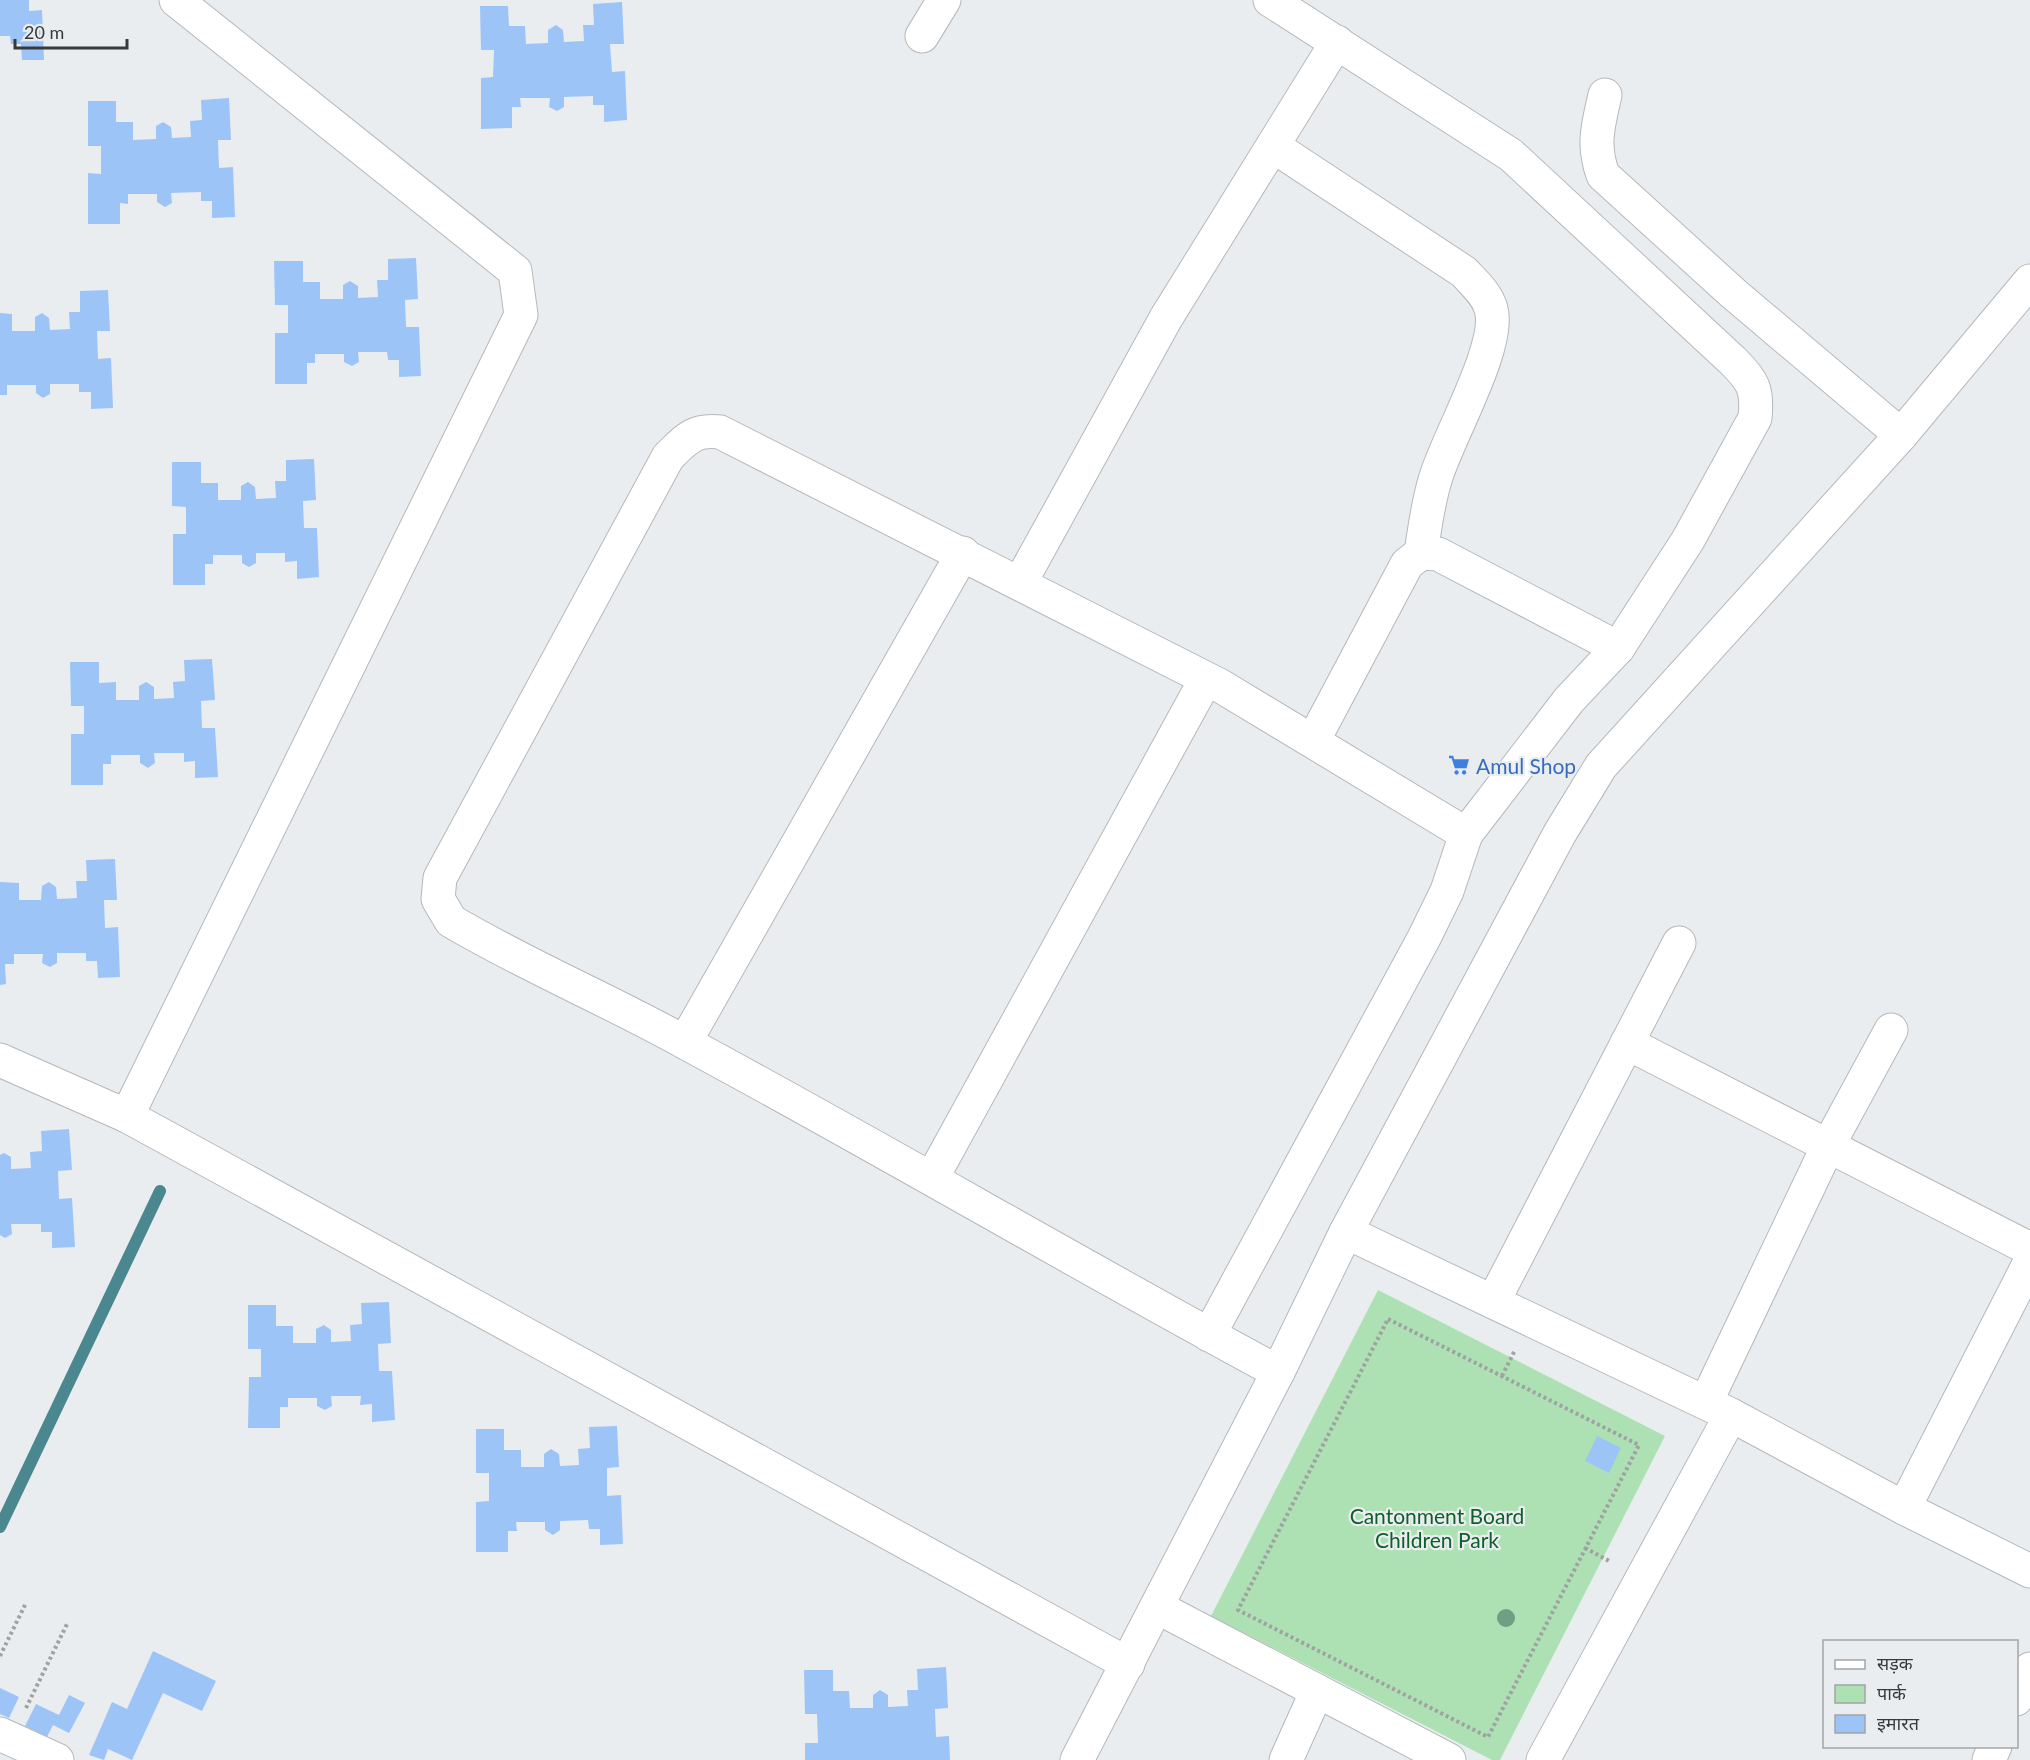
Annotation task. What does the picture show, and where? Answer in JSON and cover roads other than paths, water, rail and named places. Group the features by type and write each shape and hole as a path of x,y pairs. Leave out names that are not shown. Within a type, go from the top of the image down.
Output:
{"street":[{"path":"127,1116 521,315 515,271 176,0"},
{"path":"922,36 944,0"},
{"path":"1209,1335 1424,938 1447,891 1466,834 1569,700 1618,648 1688,540 1755,418 1757,399 1751,380 1510,154 1270,0"},
{"path":"1020,583 1166,318 1337,42"},
{"path":"1605,95 1596,137 1596,154 1603,176 1734,294 1901,435"},
{"path":"1273,146 1464,272 1482,291 1491,309 1492,331 1484,360 1435,477 1421,553"},
{"path":"1077,1760 1278,1372 1346,1232 1560,833 1601,766 1901,435 2030,281"},
{"path":"1278,1372 685,1042 451,921 438,899 440,878 668,457 683,442 702,430 720,432 963,553 1206,679 1466,834"},
{"path":"685,1042 963,553"},
{"path":"1313,741 1407,564 1421,553 1438,554 1618,648"},
{"path":"932,1178 1206,679"},
{"path":"1494,1300 1679,943"},
{"path":"1543,1760 1719,1409 1828,1146 1891,1030"},
{"path":"1627,1043 2030,1249"},
{"path":"0,1060 127,1116 1128,1664"},
{"path":"1346,1232 1494,1300 1719,1409 1904,1508 2030,1571"},
{"path":"1904,1508 2030,1262"},
{"path":"1157,1607 1449,1760"},
{"path":"2018,1695 2030,1669"},
{"path":"1286,1760 1317,1691"},
{"path":"5,1736 57,1760"}],"waterway":[{"path":"0,1527 160,1191"}],"place":[{"name":"Amul Shop","path":"1459,765"}],"park label":[{"name":"Cantonment Board Children Park","path":"1437,1527"}]}
